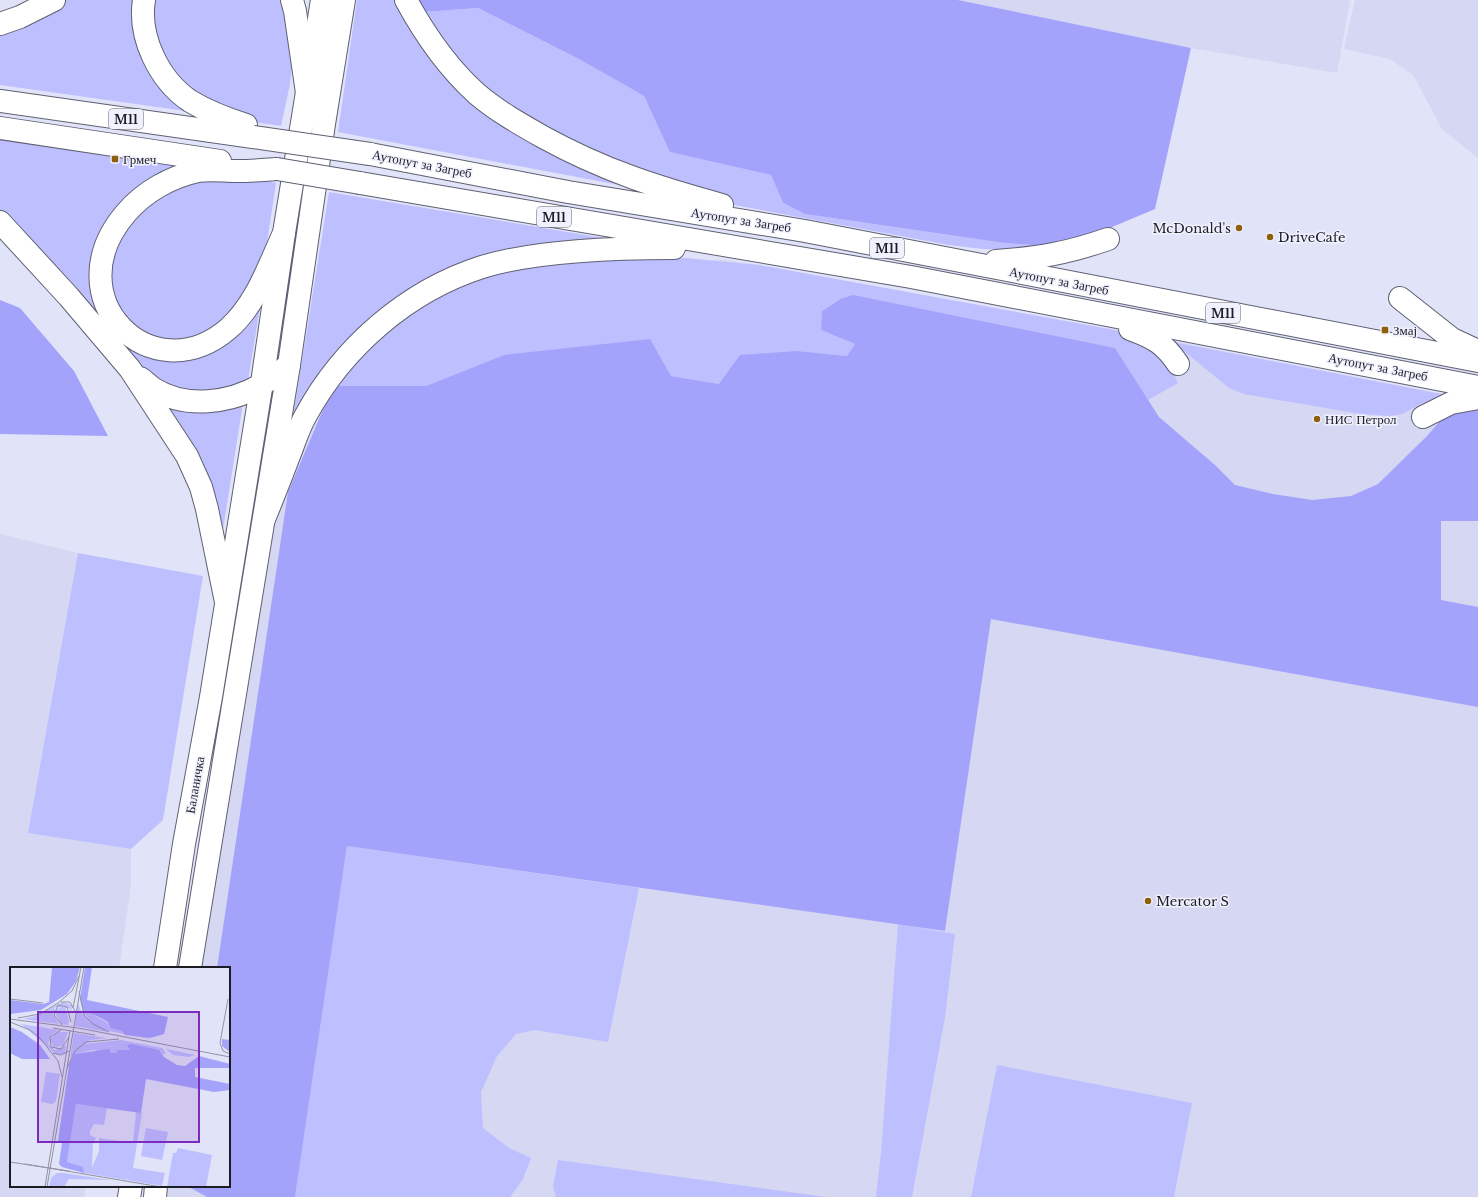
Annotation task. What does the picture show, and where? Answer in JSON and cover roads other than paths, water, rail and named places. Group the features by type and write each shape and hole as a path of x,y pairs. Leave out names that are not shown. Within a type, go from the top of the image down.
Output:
{"main road":[{"path":"0,24 20,17 54,0"},
{"path":"144,0 143,16 148,43 166,77 189,100 249,131"},
{"path":"292,0 295,11 307,93"},
{"path":"277,170 198,171 168,182 144,195 118,222 104,246 99,271 100,286 109,311 122,329 154,347 170,350 199,346 228,328 241,314 255,294 284,232 322,0"},
{"path":"264,519 289,365 324,124 344,0"},
{"path":"406,0 423,31 450,66 487,102 522,126 572,153 624,176 747,212 805,231"},
{"name":"M11","path":"0,101 249,131"},
{"name":"Аутопут за Загреб","path":"0,128 360,183 748,250 1093,311 1478,387"},
{"name":"Аутопут за Загреб","path":"249,131 311,146 370,154 568,192 805,231 968,264 1478,361"},
{"path":"0,222 69,297 130,369 193,468 208,509 226,602"},
{"name":"Баланичка","path":"165,967 184,844 211,697 262,385 284,232"},
{"path":"968,264 1050,256 1074,251 1108,240"},
{"path":"264,519 305,415 342,360 363,338 386,318 444,283 482,267 516,259 556,254 646,248 748,250"},
{"path":"1400,298 1452,339 1478,352"},
{"path":"1093,311 1127,328 1155,339 1163,344 1178,364"},
{"path":"130,369 154,389 178,398 204,401 229,398 262,385 289,365"},
{"path":"1423,417 1451,402 1478,398"},
{"name":"Баланичка","path":"190,967 264,519"},
{"path":"211,697 234,702"},
{"path":"129,1197 131,1187"},
{"path":"154,1197 156,1187"}],"place":[{"name":"Грмеч","path":"115,159"},
{"name":"McDonald's","path":"1239,228"},
{"name":"DriveCafe","path":"1270,237"},
{"name":"Змај","path":"1385,330"},
{"name":"НИС Петрол","path":"1317,419"},
{"name":"Mercator S","path":"1148,901"}]}
